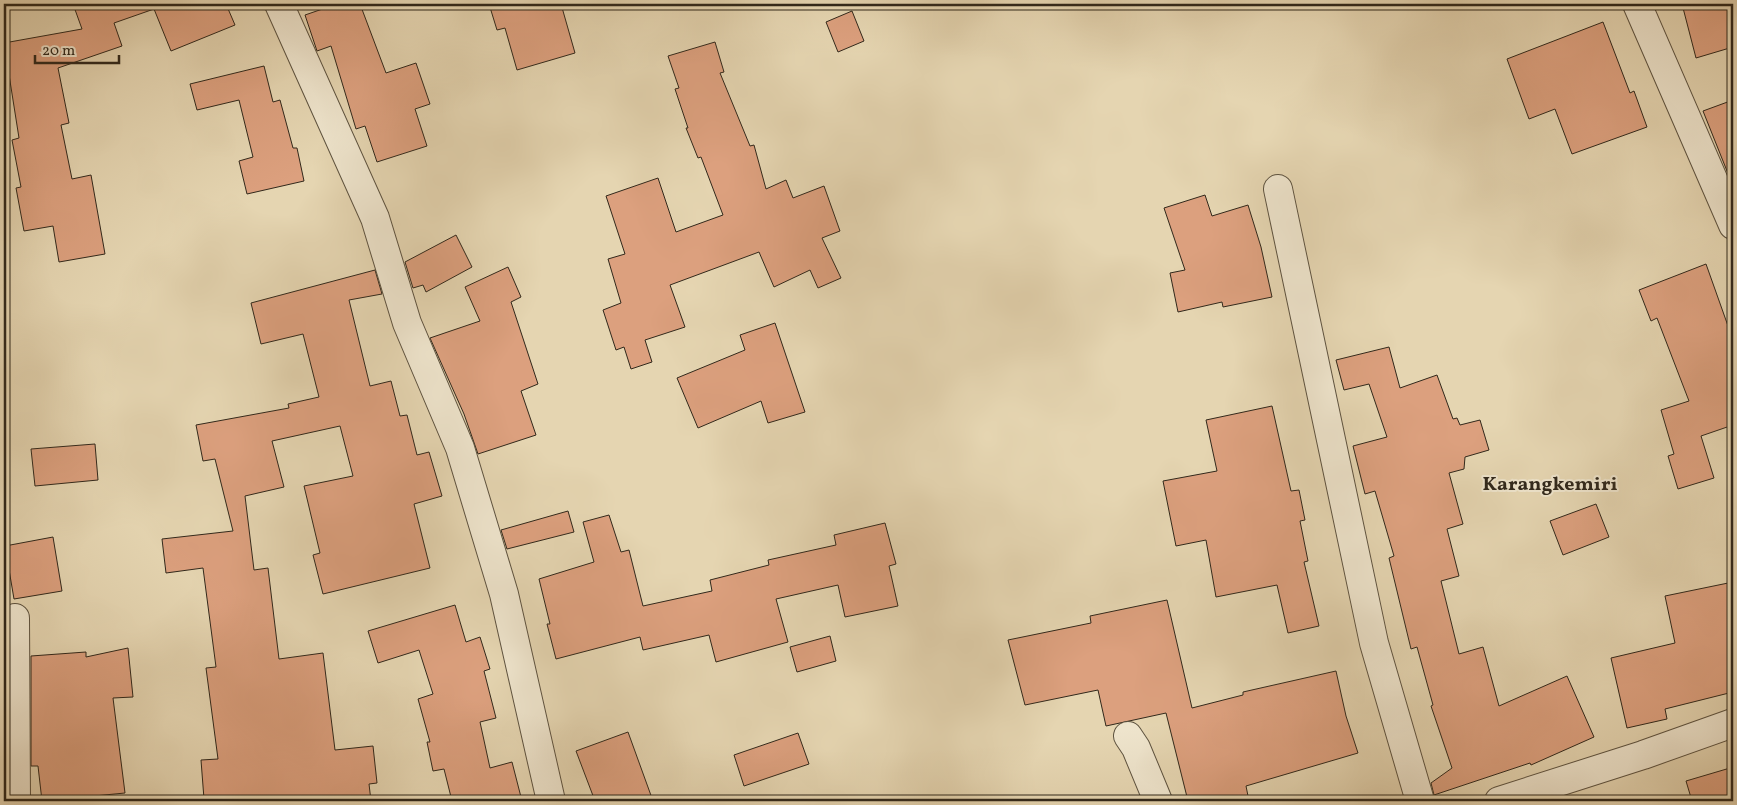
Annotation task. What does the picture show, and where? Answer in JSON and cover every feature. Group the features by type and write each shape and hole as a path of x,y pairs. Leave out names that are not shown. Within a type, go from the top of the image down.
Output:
{"street":[{"path":"279,4 375,218 407,323 460,448 504,594 551,801"},
{"path":"1636,4 1733,225"},
{"path":"1278,189 1374,643 1420,801"},
{"path":"15,618 16,801"},
{"path":"1499,801 1643,755 1733,722"},
{"path":"1128,736 1136,748 1158,801"}],"building":[{"path":"73,4 226,4 235,25 171,51 154,9 114,23 122,46 58,68 69,123 61,125 72,179 91,175 105,254 59,262 53,226 24,231 16,188 21,187 12,140 19,138 4,43 82,29"},
{"path":"337,4 360,4 386,73 416,63 430,104 415,109 427,146 377,162 365,126 356,129 331,46 317,51 305,15"},
{"path":"489,4 561,4 575,53 517,70 505,28 497,30"},
{"path":"1682,4 1733,4 1733,47 1696,58"},
{"path":"852,11 864,41 838,52 826,22"},
{"path":"1603,22 1630,93 1634,91 1647,127 1572,154 1555,109 1529,119 1507,59"},
{"path":"715,42 724,72 720,73 750,146 754,145 766,189 786,180 793,198 824,186 840,231 822,238 841,278 818,288 810,270 774,287 759,252 670,285 685,327 645,340 652,362 631,369 624,347 616,350 603,310 621,303 608,259 625,254 606,196 658,178 676,232 723,215 701,157 698,158 686,128 688,128 675,89 679,88 668,56"},
{"path":"264,66 273,102 280,100 293,148 297,148 304,181 247,194 239,161 253,157 239,100 197,110 190,84"},
{"path":"1733,100 1733,186 1703,111"},
{"path":"1205,195 1212,216 1248,205 1261,247 1272,297 1223,307 1222,302 1178,312 1170,273 1185,270 1164,208"},
{"path":"456,235 472,267 426,292 423,285 413,288 405,262"},
{"path":"1706,264 1733,340 1733,425 1701,436 1714,478 1678,489 1668,456 1674,454 1661,410 1689,401 1657,318 1651,321 1639,290"},
{"path":"508,267 521,297 511,302 538,384 521,391 536,435 478,454 464,414 430,338 480,321 465,287"},
{"path":"375,270 382,294 349,300 370,386 391,381 400,416 407,415 417,455 429,452 442,496 414,504 430,568 323,594 313,555 320,553 304,486 353,476 340,426 272,441 284,487 245,496 254,570 268,568 279,659 323,653 335,750 373,746 377,783 369,784 371,801 227,801 226,797 204,799 201,760 218,759 206,668 216,667 203,568 166,573 162,539 233,531 215,459 203,461 196,425 289,408 288,404 319,397 303,334 261,344 251,303"},
{"path":"775,323 805,412 768,423 761,401 698,428 677,378 745,350 740,335"},
{"path":"1389,347 1400,388 1437,375 1453,419 1457,418 1460,425 1480,420 1489,450 1465,457 1464,469 1449,473 1463,524 1447,529 1459,576 1441,581 1459,654 1483,647 1499,706 1567,676 1594,737 1531,765 1530,763 1434,795 1431,783 1452,768 1431,706 1433,705 1417,647 1411,649 1389,558 1394,556 1375,491 1365,494 1353,446 1387,437 1369,384 1344,390 1336,360"},
{"path":"1272,406 1291,491 1299,490 1305,520 1300,521 1308,561 1304,562 1319,626 1288,633 1277,585 1216,597 1206,540 1176,546 1163,481 1217,471 1206,420"},
{"path":"95,444 98,480 35,486 31,449"},
{"path":"1596,504 1609,537 1563,555 1550,521"},
{"path":"568,511 574,532 507,549 501,530"},
{"path":"609,515 621,552 629,550 643,606 712,591 710,580 769,565 768,560 836,545 834,535 885,523 896,564 889,566 898,606 845,617 838,585 776,599 788,642 716,662 709,635 643,650 640,637 556,659 547,624 550,624 539,579 594,562 583,522"},
{"path":"53,537 62,591 14,599 5,546"},
{"path":"1733,582 1733,692 1665,709 1667,719 1627,728 1611,658 1675,643 1665,596"},
{"path":"1167,600 1192,708 1243,695 1243,692 1336,671 1346,716 1358,753 1246,786 1249,801 1188,801 1166,713 1106,726 1098,690 1025,705 1008,640 1091,623 1090,616"},
{"path":"455,605 466,642 480,637 490,669 484,671 496,718 480,722 490,768 512,762 522,801 452,801 444,769 433,771 427,742 430,742 418,699 433,694 419,650 378,663 368,631"},
{"path":"830,636 836,661 797,672 790,647"},
{"path":"128,648 133,697 113,698 125,793 42,801 38,766 31,766 31,656 86,652 86,657"},
{"path":"628,732 653,801 595,801 576,751"},
{"path":"798,733 809,764 744,786 734,755"},
{"path":"1730,768 1733,780 1733,801 1692,801 1686,781"}],"district":[{"name":"Karangkemiri","path":"1550,485"}]}
